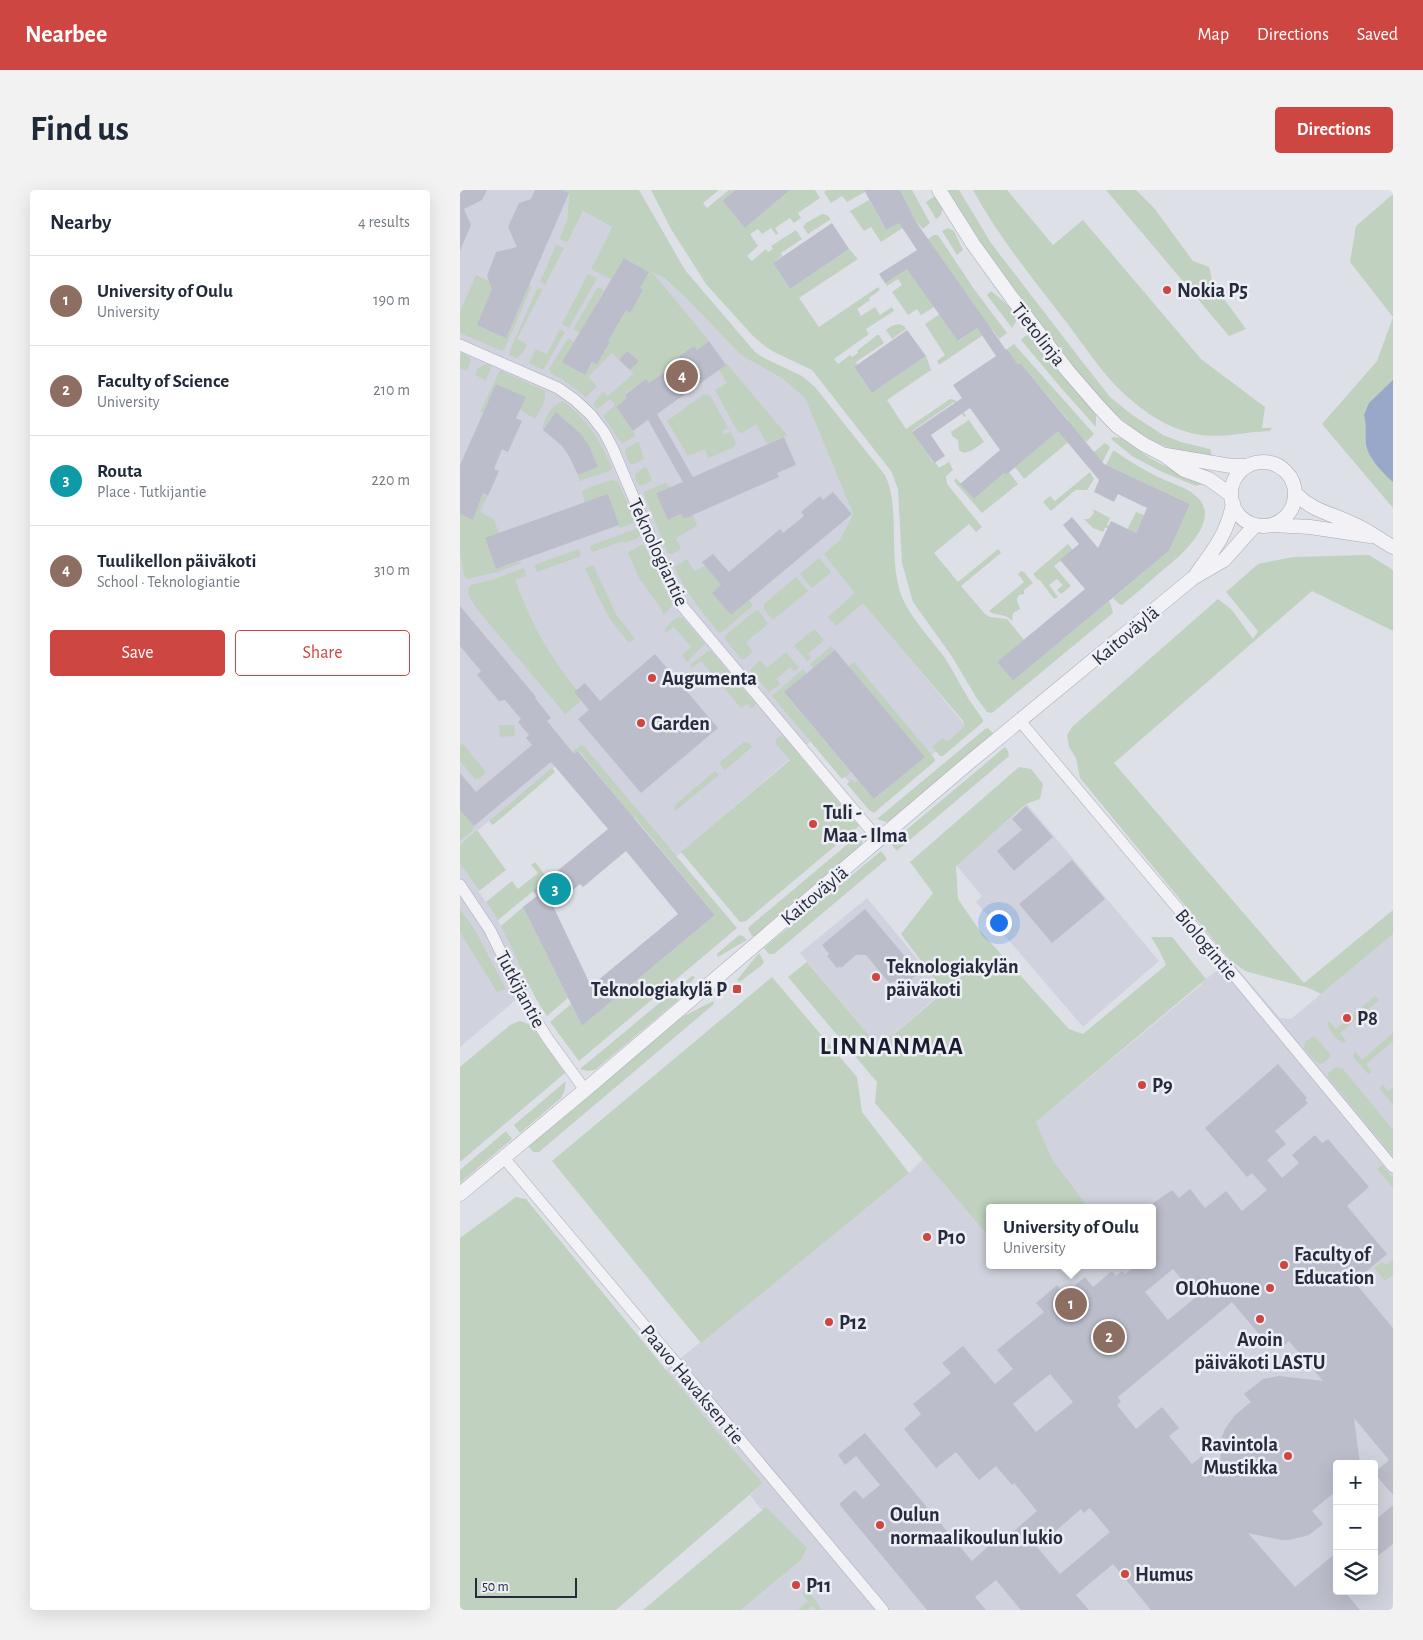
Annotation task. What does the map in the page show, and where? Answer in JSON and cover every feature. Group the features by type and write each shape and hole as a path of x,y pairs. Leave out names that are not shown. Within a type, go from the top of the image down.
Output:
{"street":[{"name":"Tietolinja","path":"939,190 993,272 1067,370 1117,426 1143,444 1164,455 1184,470 1209,480 1232,499"},
{"name":"Teknologiantie","path":"460,345 558,388 576,400 591,416 604,432 612,447 673,590 683,607 879,840"},
{"name":"Tietolinja","path":"1164,455 1231,466 1247,466"},
{"path":"1263,462 1279,466 1286,471 1291,477 1295,493 1292,509 1287,516 1273,524 1265,526 1256,525 1242,518 1236,511 1232,499 1232,486 1235,478 1247,466 1263,462"},
{"path":"1295,493 1305,503 1352,523 1393,547"},
{"name":"Kaitoväylä","path":"1193,578 1214,550 1223,534 1230,519 1232,499"},
{"path":"1273,524 1310,527 1376,537"},
{"name":"Kaitoväylä","path":"460,1194 972,760 1193,578 1224,560 1256,525"},
{"name":"Biologintie","path":"1020,721 1393,1167"},
{"name":"Tutkijantie","path":"460,885 490,930 527,1006 585,1090"},
{"name":"Paavo Havaksen tie","path":"504,1158 883,1610"}],"shaded area":[{"path":"460,190 562,190 569,193 567,220 559,239 567,243 583,211 612,227 591,269 624,258 664,278 741,355 783,379 805,398 853,514 840,540 889,633 967,728 868,804 812,740 676,857 582,744 460,845"},
{"path":"1027,804 1159,961 1083,1027 976,902 982,896 956,865"},
{"path":"460,864 498,920 531,987 460,1047"},
{"name":"Teknologiakylän päiväkoti","path":"867,898 944,991 879,1047 800,953"},
{"path":"1393,934 1393,1610 741,1610 801,1560 750,1495 763,1483 666,1370 909,1173 923,1159 986,1233 986,1269 1156,1269 1156,1204 1086,1204 1052,1159 1036,1122 1230,960 1280,1018 1291,1019"}],"green space":[{"path":"562,190 639,190 685,270 755,352 802,376 815,387 885,475 892,501 896,574 902,597 912,616 945,658 983,720 943,756 940,756 932,747 943,738 945,741 948,741 965,726 963,721 863,603 836,626 828,617 855,593 824,554 840,540 853,514 805,398 783,379 741,355 685,297 664,278 652,272 709,341 697,350 694,346 675,360 677,364 650,383 646,379 625,394 627,398 616,407 636,436 621,443 603,416 615,405 610,399 597,409 593,404 602,393 604,392 608,396 634,373 630,370 638,361 628,351 619,360 612,353 588,377 597,386 586,397 550,373 549,369 568,338 574,342 563,362 584,375 593,362 597,364 610,343 608,341 626,310 630,312 643,291 640,288 649,272 624,258 611,279 591,269 612,227 583,211 567,243 559,239 567,220 569,194"},
{"path":"651,190 719,190 703,203 707,208 729,190 735,190 722,201 745,228 790,190 815,190 820,198 798,213 801,218 794,223 790,218 775,228 778,233 776,235 771,228 762,234 758,229 750,234 758,246 747,256 752,261 766,249 768,252 773,249 771,246 796,230 802,239 781,253 782,256 773,263 790,289 849,249 858,259 799,298 819,327 878,287 880,290 857,309 861,316 875,307 880,315 892,307 894,311 866,329 869,334 834,359 838,364 850,355 852,357 879,335 884,343 856,362 857,365 854,367 872,393 926,356 931,370 887,400 906,429 950,399 955,400 966,416 964,417 954,402 912,431 933,463 935,462 939,468 949,462 953,470 946,476 947,484 982,527 976,532 969,524 934,553 958,582 998,549 1001,553 961,586 985,614 990,617 1007,619 1024,640 997,662 1013,681 1109,601 1113,613 992,713 987,712 951,655 913,602 902,563 898,489 891,471 812,370 772,351 761,343 706,284 671,229"},
{"path":"827,190 864,190 865,192 847,202 842,196 831,203 824,192"},
{"path":"900,190 912,190 930,223 923,229 915,220 881,242 871,227 864,231 850,211 869,200 886,230 913,215"},
{"path":"948,190 959,190 991,243 1110,397 1131,414 1163,435 1181,442 1210,449 1213,459 1159,444 1128,424 1101,400 1067,359 1008,279 971,227"},
{"path":"973,190 1007,190 1053,245 1083,220 1201,359 1265,407 1262,428 1272,428 1270,431 1215,436 1193,434 1165,423 1134,403 1107,376 1005,242"},
{"path":"1106,190 1136,190 1154,208 1193,261 1209,267 1213,284 1246,329 1229,336"},
{"path":"1393,194 1393,317 1350,262 1356,226"},
{"path":"935,196 943,209 940,216 936,219 926,202"},
{"path":"822,214 827,215 831,219 808,234 803,227 806,223"},
{"path":"948,228 954,231 963,250 957,255 942,231"},
{"path":"934,235 938,235 974,289 1007,333 999,339 992,329 939,365 937,361 945,355 925,324 940,314 959,341 985,321 934,307 921,315 917,309 908,315 892,292 902,285 898,279 887,286 885,283"},
{"path":"556,245 564,248 545,285 540,282"},
{"path":"588,274 597,278 569,328 562,324"},
{"path":"476,275 495,284 477,325 506,337 529,285 531,288 502,351 460,333 460,312"},
{"path":"598,287 604,290 580,333 573,329"},
{"path":"537,289 543,289 517,339 527,344 522,354 517,358 509,355"},
{"path":"991,291 1009,306 1018,318 1012,328 987,295"},
{"path":"1393,317 1393,508 1322,424 1377,361"},
{"path":"899,324 906,329 892,339 886,330 891,326"},
{"path":"560,329 565,332 543,370 529,363 536,349 547,354"},
{"path":"1029,335 1032,336 1096,415 1096,427 1021,340"},
{"path":"1014,344 1094,434 1086,442 1078,434 1024,479 1015,467 1069,421 1020,364 991,388 978,381 1013,358 1007,349"},
{"path":"462,353 470,360 467,371 460,368"},
{"path":"486,364 492,366 486,380 475,375 478,368"},
{"path":"727,364 787,435 767,444 756,424 742,433 738,432 715,390 727,383 719,370"},
{"path":"500,370 545,391 544,402 535,419 520,410 525,397 497,384 483,413 480,412"},
{"path":"706,394 711,397 728,428 722,431 724,435 730,432 735,439 735,445 708,458 705,449 688,456 667,421"},
{"path":"563,401 579,415 598,439 612,468 610,471 579,481 578,475 598,467 581,434 556,412 543,430 549,412"},
{"path":"969,420 984,442 971,451 964,453 959,450 958,440 952,436 951,432"},
{"path":"1113,437 1124,440 1159,463 1204,482 1203,484 1196,486 1160,471 1132,456 1111,439"},
{"path":"639,442 644,459 630,464 625,449"},
{"path":"1105,443 1110,447 1098,471 1094,452"},
{"path":"1113,451 1158,477 1192,493 1203,506 1205,517 1194,540 1185,550 1122,605 1113,598 1169,551 1190,504 1106,465"},
{"path":"645,467 652,481 640,486 636,481 635,474"},
{"path":"1009,472 1018,484 982,513 954,481 956,478 974,499 1004,473 1006,475"},
{"path":"1090,472 1094,479 1087,490 1076,490 1051,511 1043,502 1050,496 1055,501"},
{"path":"611,480 618,482 636,522 620,528 608,495 585,503 583,490"},
{"path":"666,483 670,487 656,493 668,520 681,514 684,519 693,515 697,526 676,538 681,549 672,554 668,554 643,492"},
{"path":"483,494 487,496 480,512 494,519 499,534 485,539 496,569 521,561 521,563 498,572 467,579 464,576 460,552 460,514 473,520"},
{"path":"1093,509 1110,518 1107,525 1109,526 1108,528 1105,528 1103,532 1093,528 1084,519 1089,519 1094,513"},
{"path":"1136,512 1144,515 1135,535 1127,530"},
{"path":"638,528 640,535 638,538 592,552 590,546"},
{"path":"1068,544 1073,550 1054,566 1071,586 1061,594 1057,590 1063,585 1057,579 1049,585 1058,597 1054,599 1033,574"},
{"path":"642,545 645,546 671,600 672,606 663,615 662,610 639,578 628,552"},
{"path":"579,549 581,556 537,572 534,565"},
{"path":"1369,555 1393,570 1393,631 1312,591 1114,763 1304,983 1393,910 1393,934 1321,994 1309,988 1245,971 1230,960 1080,778 1076,758 1069,747 1067,735 1072,727 1218,599 1232,610 1253,639 1258,631 1226,592 1258,564 1293,557"},
{"path":"819,558 831,572 812,588 800,574"},
{"path":"687,559 694,571 705,566 715,578 728,580 712,593 731,615 749,600 752,604 722,632 719,633 700,609 674,567"},
{"path":"593,565 616,614 635,639 629,643 610,619 585,568"},
{"path":"524,568 526,576 515,580 521,596 541,638 557,664 577,690 574,692 581,701 565,714 476,608 468,594 471,585 495,579"},
{"path":"1021,571 1033,583 1024,590 1024,594 1019,595 1017,601 1020,609 1013,613 1012,621 1006,616 989,611 1024,582 1018,574"},
{"path":"796,577 808,591 773,620 764,609 764,604"},
{"path":"756,610 759,611 768,624 746,642 753,652 744,659 741,659 725,639 725,636"},
{"path":"678,617 682,617 705,644 687,662 682,655 691,647 674,627 666,633 665,629"},
{"path":"814,629 824,640 808,654 811,658 807,661 794,646"},
{"path":"831,646 835,650 830,687 810,664"},
{"path":"708,651 711,651 756,704 751,709 747,704 741,708 701,661 692,668 690,665"},
{"path":"786,652 799,668 794,671 790,667 776,679 780,684 769,692 750,670 760,660 767,668"},
{"path":"854,662 935,759 874,813 869,810 847,784 852,780 855,783 859,780 875,799 894,782 849,666"},
{"path":"803,669 823,693 784,693 851,772 842,779 772,696"},
{"path":"499,725 514,725 515,736 500,737"},
{"path":"988,728 994,734 891,821 886,822 877,819 985,729"},
{"path":"781,736 784,737 859,826 746,921 740,922 681,852 790,760 776,744 776,739"},
{"path":"744,742 750,743 752,747 725,770 719,763"},
{"path":"463,744 486,772 479,779 475,779 460,761 460,746"},
{"path":"582,744 737,928 579,1061 550,1022 571,1004 582,1026 715,915 635,818 631,821 627,810 579,751 564,763 562,760"},
{"path":"1005,747 1009,756 896,850 891,844 892,842"},
{"path":"1019,767 1031,769 1043,784 1040,799 1026,804 956,866 958,899 980,931 1069,1029 1083,1034 1166,965 1151,937 1172,937 1206,979 1036,1122 1052,1159 1086,1204 986,1204 986,1233 875,1103 877,1082 788,977 807,962 879,1047 944,992 901,934 933,893 910,862"},
{"path":"552,768 555,772 493,825 489,821"},
{"path":"715,771 719,775 675,811 676,804"},
{"path":"460,810 474,826 471,832 460,841"},
{"path":"477,830 506,870 479,891 460,864 460,845"},
{"path":"862,832 862,843 859,847 755,936 752,936 748,929 750,926"},
{"path":"881,851 887,859 774,954 769,954 764,948"},
{"path":"535,862 548,879 498,920 486,902 512,881 518,889 538,873 531,865"},
{"path":"523,907 568,998 547,1016 536,999 501,926"},
{"path":"460,909 475,930 506,989 497,992 460,932"},
{"path":"739,935 747,940 718,957 717,954"},
{"path":"759,953 764,962 762,965 739,982 737,980"},
{"path":"692,976 695,977 677,1001 595,1070 580,1069"},
{"path":"772,977 857,1077 862,1112 909,1173 701,1343 552,1161"},
{"path":"1375,996 1379,1000 1340,1033 1346,1041 1343,1043 1338,1040 1329,1029 1329,1021 1336,1029"},
{"path":"713,1001 714,1004 539,1152 533,1152 528,1146 682,1017"},
{"path":"520,1021 531,1025 565,1073 460,1162 460,1067 510,1025"},
{"path":"1393,1033 1393,1041 1366,1064 1372,1072 1368,1074 1354,1058 1353,1054 1355,1051 1362,1060"},
{"path":"1314,1036 1330,1054 1330,1057 1322,1064 1316,1062 1304,1048 1305,1042"},
{"path":"1336,1067 1343,1069 1393,1130 1393,1156 1328,1077 1328,1073"},
{"path":"566,1081 561,1098 520,1133 514,1125"},
{"path":"1382,1084 1388,1091 1393,1087 1393,1105 1380,1089"},
{"path":"506,1131 512,1139 460,1183 460,1170"},
{"path":"1382,1165 1393,1178 1393,1188 1377,1169"},
{"path":"516,1197 526,1199 708,1421 763,1483 616,1610 460,1610 460,1238"},
{"path":"1393,1259 1393,1275 1385,1281 1374,1268 1382,1262 1386,1265"},
{"path":"766,1507 807,1548 801,1560 741,1610 643,1610"},
{"path":"803,1592 814,1598 821,1610 816,1610 812,1606 807,1610 798,1610 808,1601"}],"water":[{"path":"1393,380 1393,482 1369,454 1366,443 1364,415 1369,403"}],"building":[{"path":"460,190 487,190 482,200 464,209 471,225 460,251"},
{"path":"535,190 562,190 569,193 506,338 477,325 492,289 487,276 496,252 517,247 508,227 519,203 531,199"},
{"path":"735,190 790,190 745,228 722,201"},
{"path":"864,190 900,190 921,229 1006,350 1018,365 1020,363 1104,464 1190,504 1169,551 1013,681 997,662 1085,589 1060,560 1079,544 1063,525 1072,517 1098,548 1111,521 1136,533 1147,508 1118,494 1114,502 1094,492 1099,480 1058,431 974,499 960,484 1000,450 970,408 931,435 945,456 934,463 912,432 962,398 953,385 996,356 977,328 958,341 907,269 885,283 879,274 917,250 899,223 886,230"},
{"path":"832,223 849,249 790,289 773,263"},
{"path":"624,258 649,272 640,288 643,290 630,313 626,310 597,364 592,362 585,375 562,362"},
{"path":"907,330 926,356 872,393 854,367"},
{"path":"709,341 726,365 657,414 693,477 784,437 796,465 777,473 779,477 684,519 681,514 668,520 656,493 683,482 648,420 633,431 616,407 627,398 625,395 646,379 649,383 677,364 674,360 694,346 697,350"},
{"path":"627,351 639,361 630,370 619,360"},
{"path":"496,384 526,397 516,418 522,421 508,452 502,449 494,469 499,471 488,496 483,493 473,520 460,514 460,465"},
{"path":"556,412 581,434 588,444 598,467 578,475 562,446 543,430"},
{"path":"833,492 852,514 731,615 712,593 721,585 702,562 713,554 729,572 780,529 783,533 804,516 801,512 820,496 823,500"},
{"path":"608,494 619,525 496,569 485,538"},
{"path":"460,606 536,697 551,718 547,721 574,754 578,751 715,915 582,1026 523,907 537,896 533,891 608,829 551,762 474,826 460,810 460,773 476,792 532,745 526,738 529,735 518,722 521,719 505,700 499,701 477,675 481,671 460,646","holes":["626,851 678,914 591,986 553,906 580,884 583,887"]},
{"path":"835,650 925,757 874,799 784,692"},
{"path":"655,654 718,728 641,793 578,719 589,710 574,692 585,683 600,701"},
{"path":"1026,806 1053,837 1014,871 997,851 1022,830 1012,819"},
{"path":"1072,860 1105,899 1052,943 1019,904"},
{"path":"865,909 919,973 900,988 894,981 890,984 866,955 856,955 841,968 840,966 837,968 827,956 829,954 822,945"},
{"path":"1278,1064 1307,1098 1305,1100 1308,1103 1275,1131 1286,1144 1267,1160 1282,1178 1299,1163 1292,1155 1315,1135 1322,1143 1328,1139 1369,1187 1347,1206 1387,1254 1359,1278 1362,1281 1357,1285 1393,1328 1393,1495 1378,1478 1378,1470 1389,1460 1354,1418 1359,1460 1333,1460 1333,1493 1312,1511 1323,1524 1309,1535 1289,1540 1248,1533 1295,1587 1333,1555 1333,1595 1347,1595 1360,1610 1151,1610 1113,1564 1076,1595 1089,1610 1021,1610 996,1580 975,1597 986,1610 927,1610 839,1504 855,1490 863,1499 880,1485 856,1456 845,1465 838,1455 865,1433 972,1561 1003,1533 1007,1537 1037,1511 1014,1483 1012,1485 996,1466 979,1480 956,1452 936,1468 904,1429 921,1414 913,1404 951,1373 942,1363 963,1346 995,1384 1013,1369 997,1350 1044,1312 1036,1303 1057,1285 1064,1294 1085,1277 1093,1287 1112,1271 1116,1276 1122,1271 1125,1274 1132,1269 1156,1269 1156,1204 1152,1204 1172,1190 1179,1198 1190,1189 1205,1208 1226,1191 1242,1211 1267,1190 1252,1173 1247,1177 1205,1128","holes":["1173,1269 1196,1297 1168,1320 1145,1292","1232,1302 1272,1350 1282,1341 1285,1345 1289,1341 1323,1381 1279,1376 1263,1379 1244,1394 1251,1402 1235,1415 1225,1429 1221,1439 1220,1477 1202,1456 1192,1464 1169,1436 1179,1428 1162,1407 1136,1429 1117,1405 1121,1402 1118,1397","1050,1374 1073,1402 1036,1432 1013,1404","1090,1508 1110,1532 1060,1574 1037,1547 1081,1509 1084,1513"]},
{"path":"1393,1505 1393,1544 1378,1556 1378,1550 1378,1518"}],"place":[{"name":"Nokia P5","path":"1167,290"},
{"name":"Tuulikellon päiväkoti","path":"682,376"},
{"name":"Augumenta","path":"652,678"},
{"name":"Garden","path":"641,723"},
{"name":"Tuli - Maa - Ilma","path":"813,824"},
{"name":"Routa","path":"555,889"},
{"name":"Teknologiakylän päiväkoti","path":"876,977"},
{"name":"Teknologiakylä P","path":"737,989"},
{"name":"P8","path":"1347,1018"},
{"name":"P9","path":"1142,1085"},
{"name":"P10","path":"927,1237"},
{"name":"Faculty of Education","path":"1284,1265"},
{"name":"OLOhuone","path":"1270,1288"},
{"name":"University of Oulu","path":"1071,1304"},
{"name":"Avoin päiväkoti LASTU","path":"1260,1319"},
{"name":"P12","path":"829,1322"},
{"name":"Faculty of Science","path":"1109,1337"},
{"name":"Ravintola Mustikka","path":"1288,1456"},
{"name":"Oulun normaalikoulun lukio","path":"880,1525"},
{"name":"Humus","path":"1125,1574"},
{"name":"P11","path":"796,1585"}],"district":[{"name":"LINNANMAA","path":"892,1045"}]}
